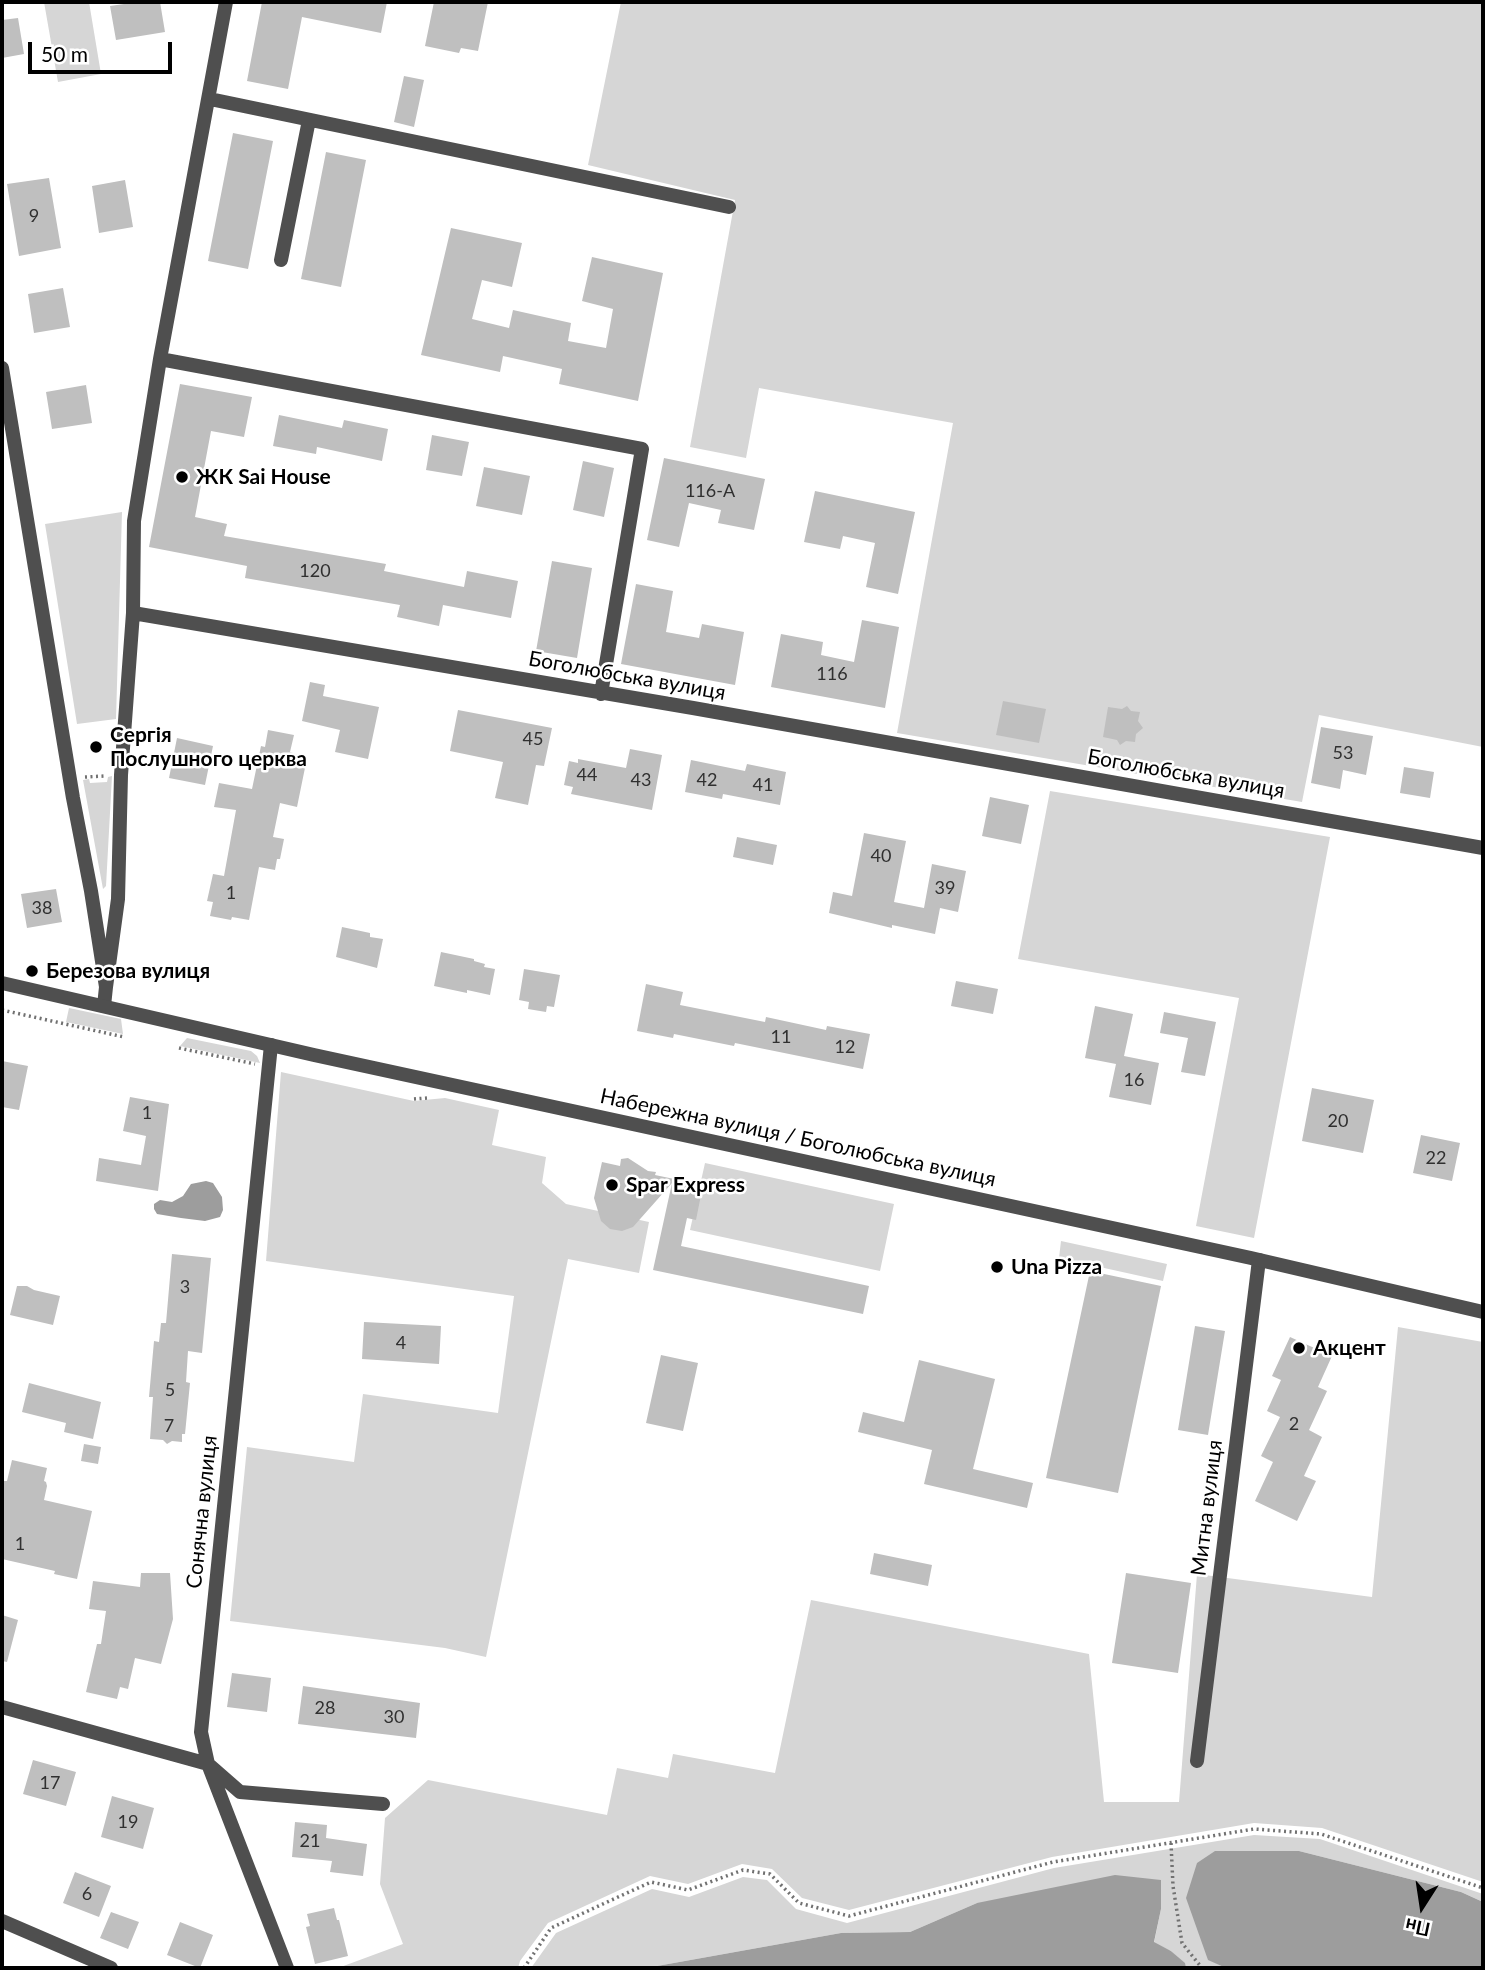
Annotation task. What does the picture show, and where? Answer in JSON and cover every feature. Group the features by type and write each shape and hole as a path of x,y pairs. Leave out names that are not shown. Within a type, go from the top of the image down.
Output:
{"street":[{"path":"104,1006 118,899 121,775 133,614 134,521 160,359 226,2"},
{"path":"210,99 729,207"},
{"path":"281,260 309,120"},
{"path":"160,359 642,449 601,694"},
{"path":"2,368 106,987"},
{"name":"Боголюбська вулиця","path":"133,614 1483,848"},
{"name":"Набережна вулиця / Боголюбська вулиця","path":"2,983 271,1045 1483,1312"},
{"name":"Сонячна вулиця","path":"271,1045 201,1732 208,1764 287,1968"},
{"name":"Митна вулиця","path":"1197,1761 1259,1261"},
{"path":"2,1707 208,1764 240,1792 383,1804"},
{"path":"2,1921 111,1968"}],"path":[{"path":"70,778 121,775"},
{"path":"2,1010 124,1037"},
{"path":"179,1048 260,1065"},
{"path":"524,1968 551,1927 651,1882 688,1890 743,1870 769,1874 799,1903 849,1916 1053,1862 1254,1829 1321,1834 1483,1888"},
{"path":"1171,1843 1173,1886 1182,1943 1202,1968"}],"shaded area":[{"path":"44,2 89,2 101,74 58,82"},
{"path":"621,2 1483,2 1483,747 1319,715 1302,802 897,733 953,423 759,388 746,458 690,447 735,200 588,165"},
{"path":"122,512 116,719 77,724 45,524"},
{"path":"112,776 106,886 103,889 83,780 89,779 90,783 107,782 108,777"},
{"path":"1050,791 1330,837 1254,1238 1196,1226 1239,998 1018,959"},
{"path":"69,1008 121,1019 123,1034 66,1022"},
{"path":"187,1038 251,1051 260,1063 180,1046"},
{"path":"281,1072 414,1101 445,1098 499,1110 492,1145 546,1157 542,1183 566,1204 649,1222 639,1273 568,1259 486,1657 445,1648 230,1621 247,1447 354,1462 363,1394 498,1413 514,1296 266,1261"},
{"path":"705,1163 894,1204 880,1271 690,1230"},
{"path":"206,1181 213,1183 222,1197 223,1210 220,1217 205,1221 157,1214 154,1204 160,1200 172,1202 183,1196 191,1184"},
{"path":"1061,1241 1167,1264 1163,1281 1059,1258"},
{"path":"1398,1327 1483,1342 1483,1882 1322,1828 1254,1823 1052,1857 849,1910 802,1898 772,1869 742,1864 688,1884 650,1876 548,1923 520,1961 518,1968 338,1968 403,1944 380,1884 385,1818 428,1780 607,1815 617,1768 668,1778 673,1754 775,1773 811,1600 1089,1654 1104,1802 1179,1802 1197,1574 1372,1597"},
{"path":"1254,1835 1320,1839 1483,1894 1483,1902 1461,1892 1299,1851 1208,1959 1226,1968 1186,1968 1171,1951 1154,1943 1161,1909 977,1903 910,1932 841,1933 646,1968 531,1968 556,1933 652,1889 689,1897 743,1877 767,1880 796,1909 847,1923 1054,1868"},
{"path":"1215,1851 1299,1851 1461,1892 1483,1902 1483,1968 1226,1968 1208,1960 1186,1898 1197,1863"},
{"path":"1115,1875 1161,1880 1161,1909 1154,1942 1171,1951 1185,1963 1186,1968 646,1968 841,1933 910,1932 977,1903"}],"building":[{"path":"160,2 165,32 116,40 110,6"},
{"path":"262,2 387,2 381,33 302,17 288,89 247,81"},
{"path":"434,2 488,2 478,51 461,48 459,53 425,46"},
{"path":"18,18 24,54 2,58 2,20"},
{"path":"404,76 424,80 414,127 394,122"},
{"path":"233,133 273,141 248,269 208,261"},
{"path":"326,152 366,160 341,287 301,279"},
{"path":"49,178 61,248 19,256 7,184"},
{"path":"125,180 133,227 99,233 92,186"},
{"path":"451,228 522,243 512,287 482,280 472,319 509,328 513,310 571,323 568,341 606,348 613,309 582,301 592,257 663,273 638,401 559,384 562,369 503,356 500,372 421,355"},
{"path":"63,288 70,327 34,333 28,294"},
{"path":"180,384 252,397 244,437 211,431 195,517 227,524 224,536 386,564 384,571 464,587 467,571 518,581 511,618 443,605 439,626 397,617 400,605 245,578 247,566 149,547"},
{"path":"86,385 92,423 52,429 46,392"},
{"path":"279,415 342,428 344,420 388,429 382,461 317,447 316,454 273,446"},
{"path":"432,435 469,442 462,476 426,470"},
{"path":"664,458 765,479 754,530 718,523 721,510 689,503 679,547 647,540"},
{"path":"583,461 614,468 604,517 573,510"},
{"path":"484,467 530,476 522,515 476,506"},
{"path":"815,491 915,512 898,594 866,587 875,543 843,536 840,549 804,542"},
{"path":"552,561 592,568 577,658 536,651"},
{"path":"636,584 673,591 666,632 699,638 702,624 744,632 735,685 621,664"},
{"path":"862,620 899,627 885,708 771,687 781,634 823,642 821,655 854,662"},
{"path":"310,682 325,685 323,696 379,707 368,759 335,752 340,730 302,721"},
{"path":"1003,701 1046,709 1039,743 996,735"},
{"path":"1127,706 1131,711 1140,712 1138,721 1143,728 1136,734 1135,742 1126,741 1120,745 1117,740 1103,737 1108,707 1122,709"},
{"path":"458,710 552,728 544,766 536,765 528,805 495,798 503,762 450,751"},
{"path":"1321,727 1373,736 1366,775 1343,770 1340,789 1311,783"},
{"path":"268,730 294,735 290,752 307,758 297,807 280,803 273,837 284,839 280,859 277,859 275,870 259,867 249,920 210,916 213,902 207,901 213,874 224,876 236,810 214,807 219,783 252,789 261,746 265,747"},
{"path":"177,738 213,746 205,785 169,778"},
{"path":"630,749 662,755 652,810 571,794 573,787 564,785 569,761 578,763 578,759 626,768"},
{"path":"691,760 745,771 747,764 786,772 780,805 723,794 722,799 685,792"},
{"path":"1404,767 1434,772 1430,798 1400,793"},
{"path":"990,797 1029,805 1021,844 982,836"},
{"path":"864,833 906,841 894,902 924,908 932,864 966,871 958,912 940,908 935,934 892,925 892,928 829,913 833,892 852,896"},
{"path":"737,837 777,845 773,865 733,857"},
{"path":"56,889 62,922 27,928 21,894"},
{"path":"342,927 370,933 370,937 383,939 377,968 336,957"},
{"path":"441,952 474,959 485,964 484,967 495,969 490,995 434,986"},
{"path":"524,969 560,975 554,1007 547,1006 546,1012 528,1009 529,1002 519,1000"},
{"path":"956,981 998,989 993,1014 951,1006"},
{"path":"646,984 683,992 680,1005 765,1022 766,1017 826,1030 827,1026 870,1034 863,1069 735,1043 734,1046 674,1034 673,1038 637,1031"},
{"path":"1095,1006 1133,1014 1124,1056 1159,1063 1151,1105 1109,1097 1116,1064 1085,1058"},
{"path":"1164,1012 1216,1022 1205,1076 1181,1072 1188,1038 1160,1033"},
{"path":"2,1061 28,1066 19,1110 2,1107"},
{"path":"1312,1088 1374,1100 1363,1153 1302,1141"},
{"path":"130,1097 169,1104 158,1191 96,1181 99,1158 141,1165 146,1136 123,1131"},
{"path":"1421,1135 1460,1143 1452,1181 1413,1173"},
{"path":"628,1158 648,1171 656,1172 655,1175 703,1185 696,1220 687,1218 681,1246 869,1286 863,1314 653,1270 672,1183 633,1227 622,1231 610,1229 601,1221 594,1198 602,1162 620,1166 621,1159"},
{"path":"172,1254 211,1258 202,1353 188,1351 186,1382 190,1383 185,1434 182,1434 182,1442 172,1441 167,1444 163,1440 150,1439 153,1397 149,1397 154,1341 159,1342 161,1323 166,1323"},
{"path":"1090,1271 1161,1286 1118,1493 1046,1478"},
{"path":"17,1286 27,1286 60,1296 53,1325 10,1315"},
{"path":"364,1322 441,1326 439,1364 362,1359"},
{"path":"1195,1326 1225,1331 1208,1435 1178,1430"},
{"path":"1290,1337 1332,1356 1318,1387 1327,1391 1309,1430 1322,1437 1304,1476 1316,1481 1297,1521 1255,1501 1273,1462 1261,1456 1280,1417 1267,1411 1281,1380 1272,1376"},
{"path":"661,1355 698,1363 683,1431 646,1423"},
{"path":"919,1360 995,1379 973,1469 1033,1483 1027,1508 924,1484 932,1450 858,1432 863,1412 904,1422"},
{"path":"29,1383 101,1402 93,1439 64,1432 66,1423 22,1412"},
{"path":"84,1444 101,1447 98,1464 81,1461"},
{"path":"12,1460 47,1468 44,1500 92,1511 77,1579 2,1559 2,1490"},
{"path":"874,1553 932,1565 928,1586 870,1574"},
{"path":"141,1573 170,1573 173,1619 161,1664 135,1658 128,1689 120,1687 117,1699 86,1692 97,1644 101,1644 106,1611 89,1609 93,1581 140,1587"},
{"path":"1126,1573 1191,1583 1178,1673 1112,1663"},
{"path":"2,1615 18,1620 7,1662 2,1661"},
{"path":"232,1673 271,1678 267,1712 227,1707"},
{"path":"303,1686 420,1703 416,1738 298,1724"},
{"path":"33,1760 76,1772 66,1806 23,1794"},
{"path":"112,1796 154,1808 143,1849 101,1837"},
{"path":"295,1822 327,1825 326,1838 367,1844 363,1876 330,1872 332,1861 292,1857"},
{"path":"75,1872 111,1886 99,1917 63,1903"},
{"path":"334,1908 348,1956 315,1964 306,1927 310,1926 307,1914"},
{"path":"111,1912 139,1922 128,1949 100,1938"},
{"path":"180,1922 213,1935 200,1968 167,1955"}],"place":[{"name":"ЖК Sai House","path":"182,477"},
{"name":"Сергія Послушного церква","path":"96,747"},
{"name":"Березова вулиця","path":"32,971"},
{"name":"Spar Express","path":"612,1185"},
{"name":"Una Pizza","path":"997,1267"},
{"name":"Акцент","path":"1299,1348"}]}
